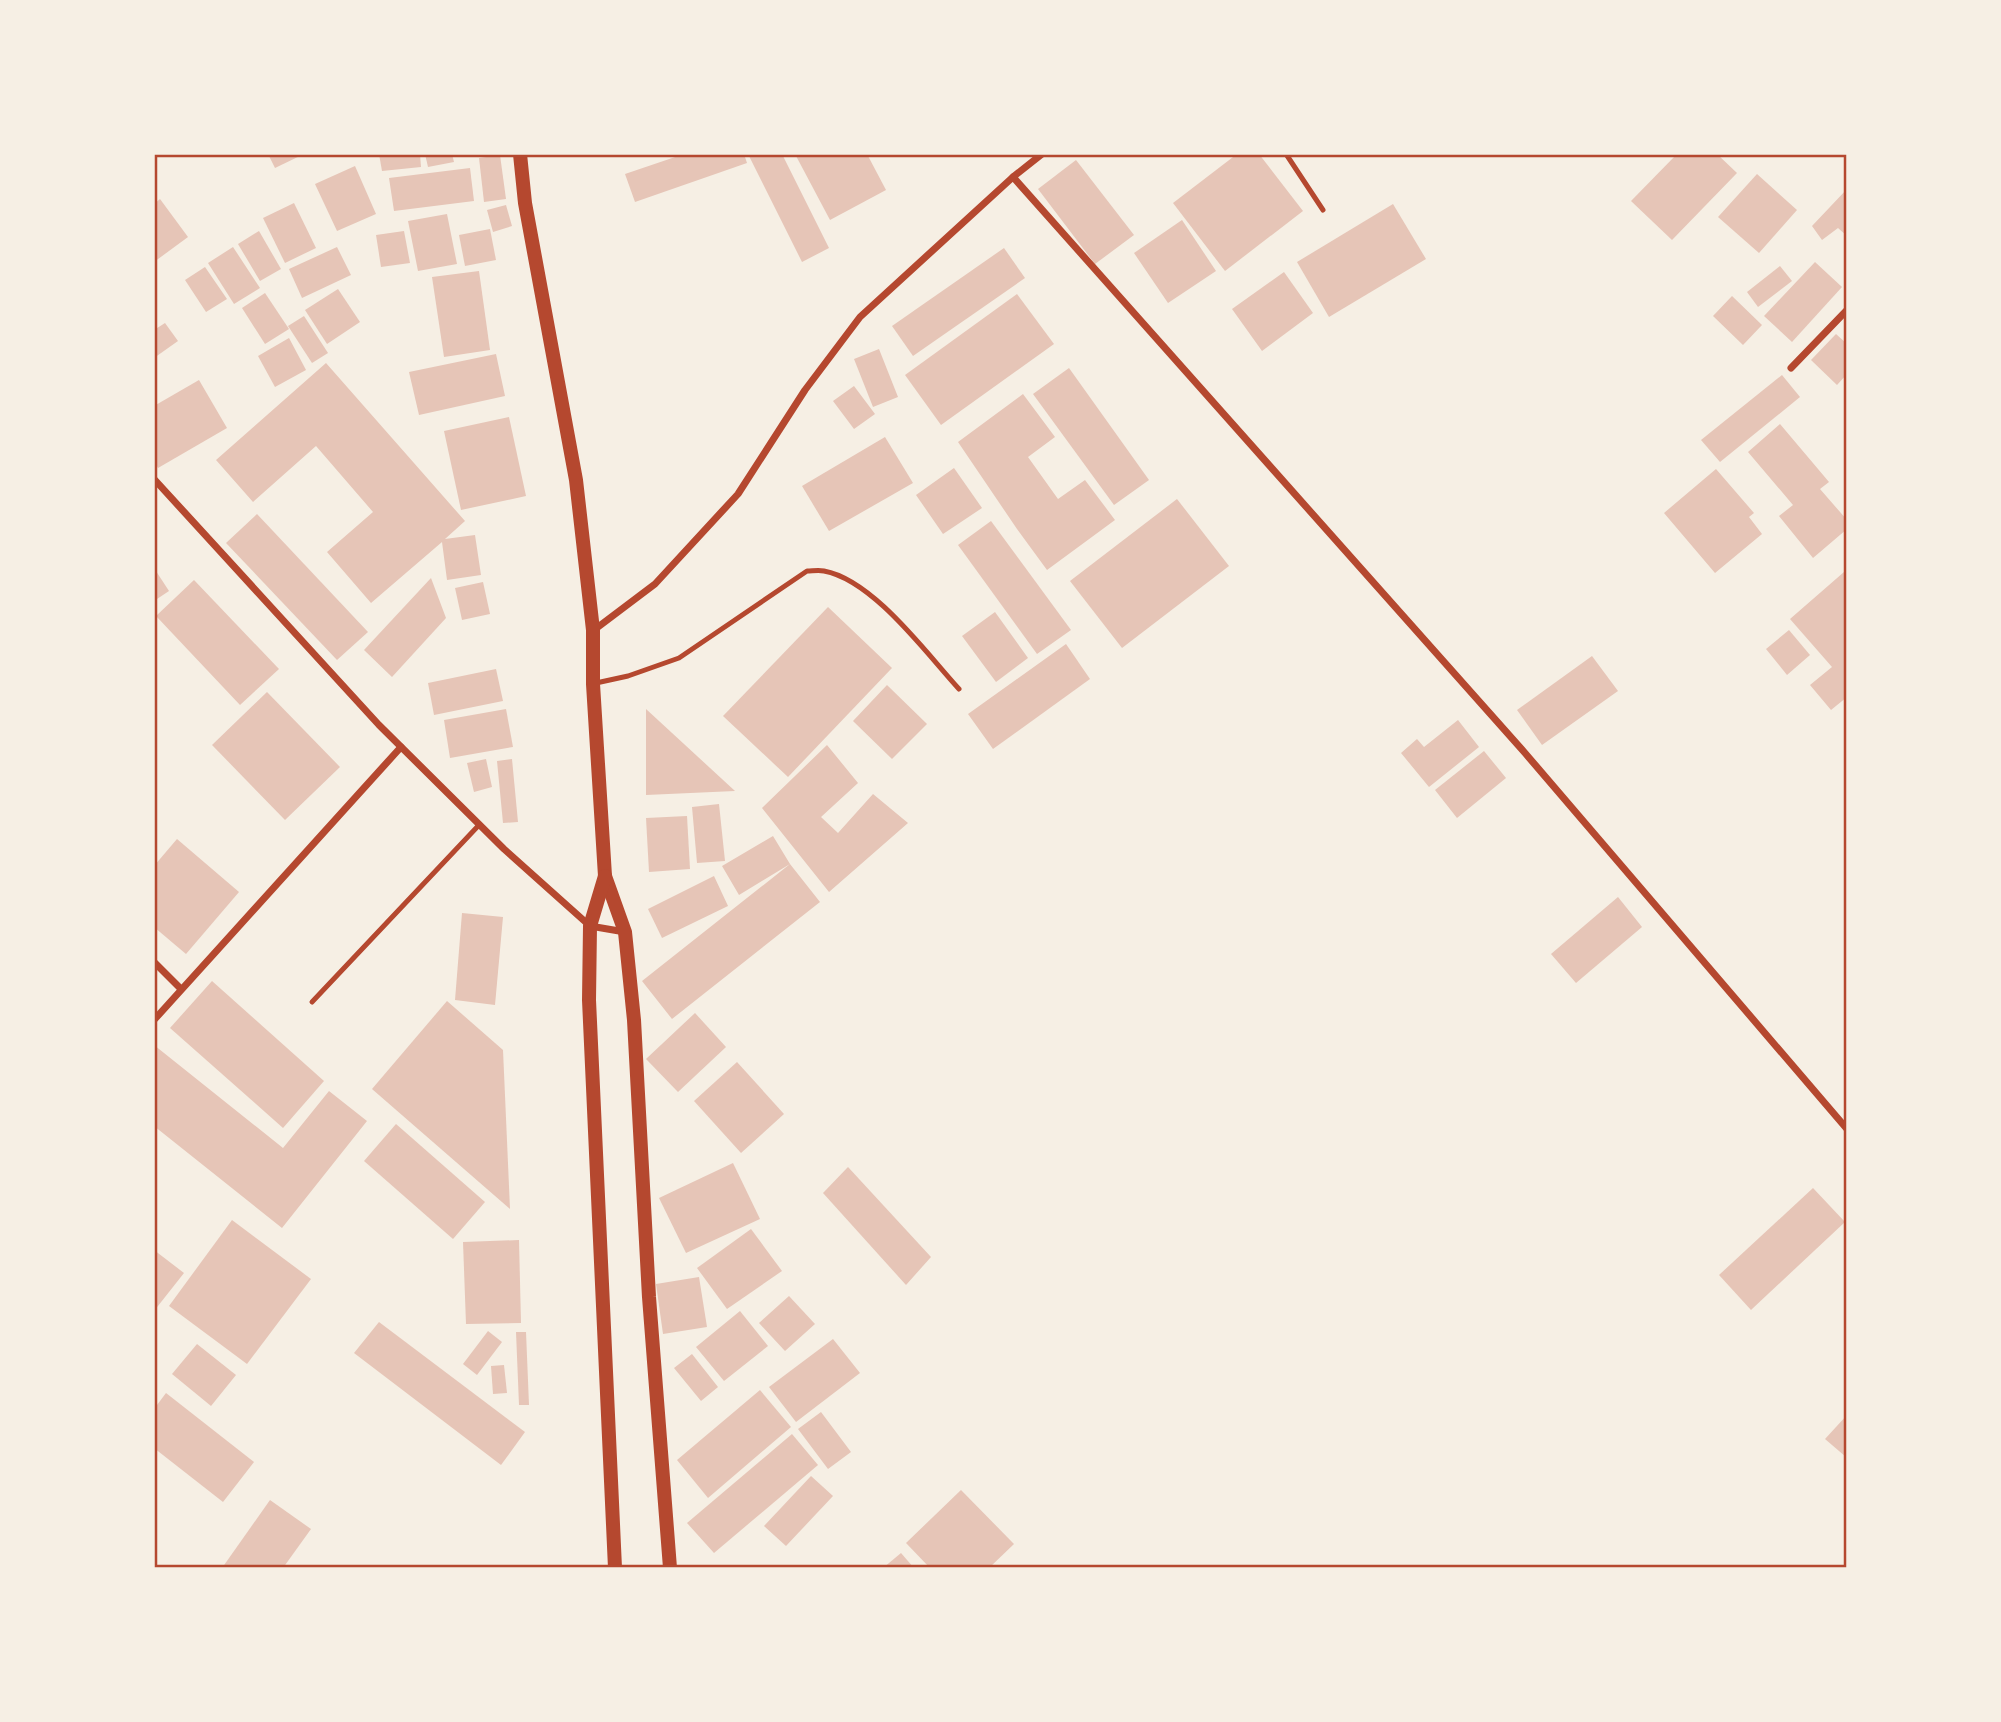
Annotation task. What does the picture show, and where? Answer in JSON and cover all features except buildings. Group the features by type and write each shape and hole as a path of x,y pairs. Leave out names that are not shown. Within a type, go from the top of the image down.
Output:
{"main road":[{"path":"520,154 525,203 576,480 593,630 593,684 605,876 625,932 634,1020 649,1297 670,1568"},
{"path":"605,876 590,926 590,1014 615,1568"}],"street":[{"path":"593,630 655,584 738,494 805,390 860,317 1013,177 1042,154"},
{"path":"1013,177 1525,753 1847,1129"},
{"path":"1791,368 1847,310"},
{"path":"154,480 401,747 504,849 590,926 625,932"},
{"path":"154,1020 401,747"},
{"path":"154,962 181,989"}],"lane":[{"path":"1286,154 1323,210"},
{"path":"593,684 628,676 679,658 807,571 824,571 849,581 885,607 959,690"},
{"path":"312,1002 479,825"}]}
